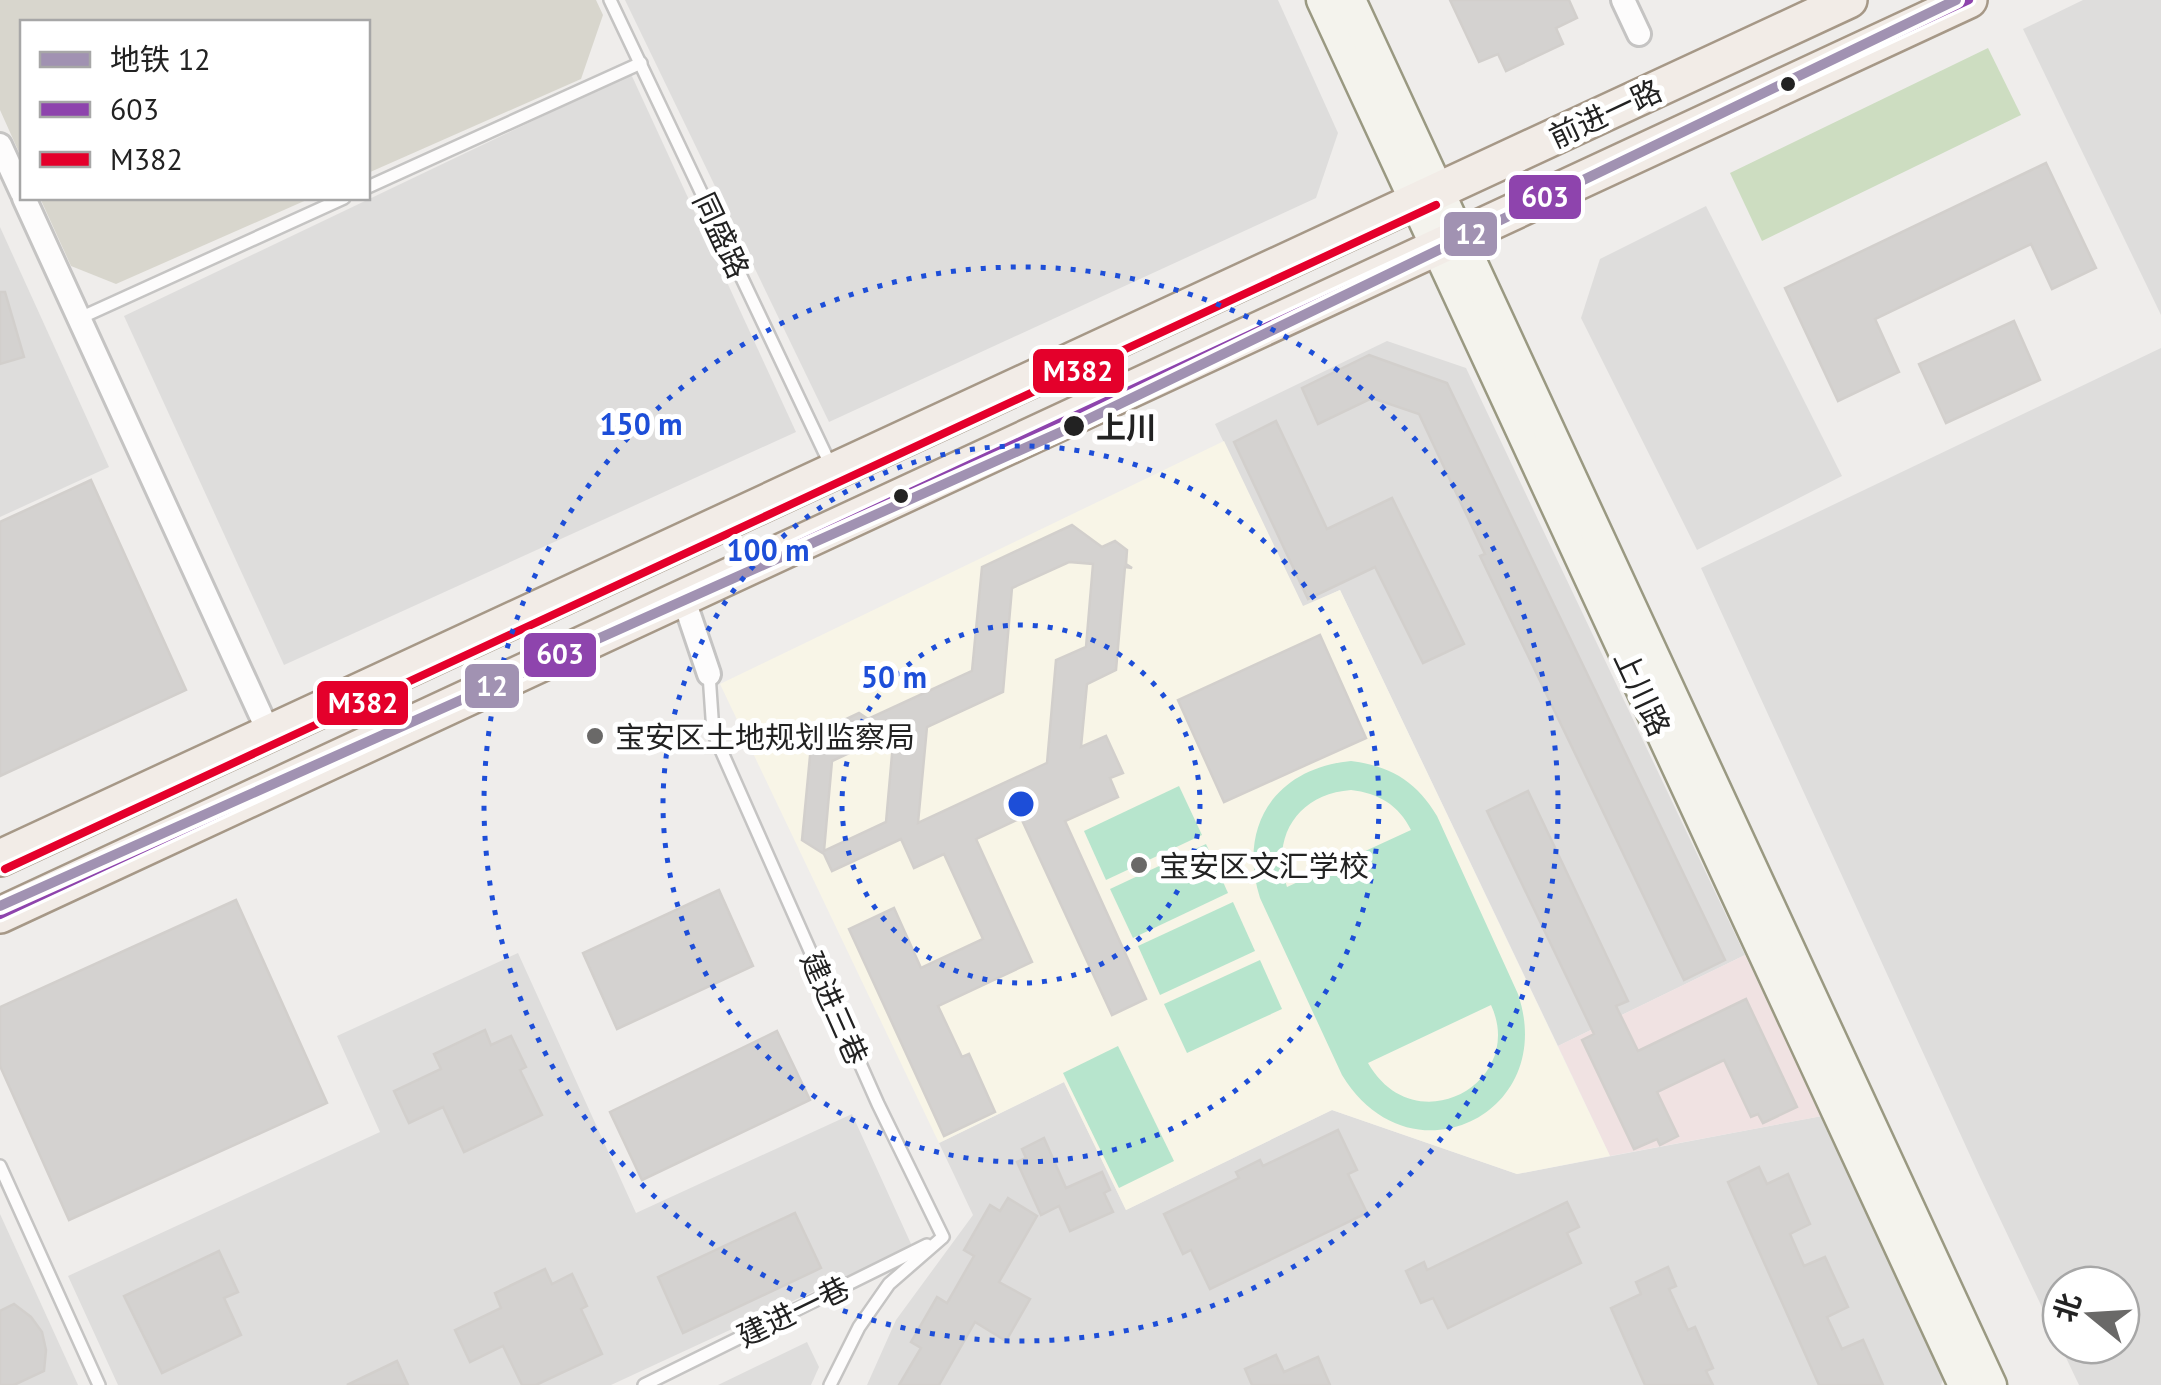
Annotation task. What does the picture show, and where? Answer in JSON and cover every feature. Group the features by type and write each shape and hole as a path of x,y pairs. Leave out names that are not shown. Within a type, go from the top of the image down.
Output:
{"main road":[{"name":"上川路","path":"1322,0 1426,196 1991,1385"},
{"name":"上川路","path":"1350,0 1426,196"},
{"name":"前进一路","path":"0,858 1849,0"},
{"name":"前进一路","path":"0,914 1969,0"},
{"name":"上川路","path":"1448,242 1964,1385"}],"street":[{"path":"1623,0 1639,34"},
{"path":"0,144 20,187"},
{"path":"26,200 270,732"},
{"name":"建进三巷","path":"683,597 708,674"}],"lane":[{"name":"同盛路","path":"610,0 833,471"},
{"path":"370,186 641,62"},
{"path":"80,318 340,200"},
{"name":"建进三巷","path":"708,674 713,732 878,1104 943,1237"},
{"path":"0,1166 99,1385"},
{"path":"830,1385 860,1327 889,1284 943,1237"},
{"name":"建进一巷","path":"644,1385 943,1237"}],"shaded area":[{"path":"0,0 596,0 603,15 581,79 370,172 370,20 20,20 20,155 0,110"},
{"path":"625,0 1278,0 1338,133 1316,198 829,422"},
{"path":"2083,0 2161,0 2161,315 2023,29"},
{"path":"631,74 796,432 284,665 124,316"},
{"path":"41,200 306,200 116,284 71,266"},
{"path":"1706,206 1842,476 1697,550 1581,318 1600,259"},
{"path":"0,227 109,467 0,517"},
{"path":"1387,341 1466,368 1745,955 1558,1046 1340,590 1303,607 1215,424"},
{"path":"2161,348 2161,1385 2079,1385 2069,1365 2141,1365 2141,1265 2041,1265 2041,1305 1701,568"},
{"name":"宝安区文汇学校","path":"1224,441 1303,606 1340,590 1610,1156 1517,1174 1332,1110 1126,1210 1064,1082 939,1143 720,684"},
{"path":"518,953 636,1213 852,1114 912,1246 611,1385 118,1385 68,1276 380,1132 337,1036"},
{"path":"1745,955 1822,1116 1610,1156 1558,1046"},
{"path":"1064,1082 1126,1210 1332,1110 1517,1174 1822,1116 1945,1374 1941,1385 867,1385 896,1320 973,1215 939,1143"},
{"path":"0,1214 78,1385 0,1385"},
{"path":"807,1342 819,1367 811,1385 718,1385"}],"green space":[{"path":"1988,48 2021,115 1762,241 1730,173"},
{"path":"1351,761 1378,767 1402,778 1421,794 1437,816 1518,994 1525,1037 1517,1073 1498,1102 1470,1122 1438,1130 1404,1126 1370,1108 1342,1075 1260,898 1254,872 1259,825 1283,788 1325,766","holes":["1351,790 1387,802 1411,830 1287,887 1282,851 1293,821 1316,800","1491,1005 1498,1033 1494,1058 1480,1079 1461,1094 1437,1101 1412,1100 1388,1087 1368,1063"]},
{"path":"1179,786 1202,835 1106,880 1084,831"},
{"path":"1206,844 1228,893 1133,938 1110,889"},
{"path":"1233,902 1255,951 1160,995 1138,946"},
{"path":"1260,960 1282,1009 1187,1053 1164,1004"},
{"path":"1118,1046 1174,1161 1119,1188 1063,1073"}],"building":[{"path":"1450,0 1569,0 1577,18 1556,28 1563,44 1506,71 1498,54 1479,62"},
{"path":"2046,163 2096,268 2052,289 2031,244 1875,319 1899,372 1838,401 1785,288"},
{"path":"0,292 5,292 24,357 0,364"},
{"path":"2014,321 2040,380 1946,423 1919,364"},
{"path":"1369,355 1447,383 1725,960 1684,980 1480,556 1485,554 1419,414 1372,398 1318,424 1302,388"},
{"path":"1276,421 1327,529 1392,498 1464,644 1423,663 1375,567 1308,599 1234,442"},
{"path":"91,480 186,690 0,776 0,522"},
{"path":"1072,525 1102,547 1115,541 1127,550 1126,564 1132,568 1125,567 1116,670 1087,684 1081,747 1106,736 1123,773 1110,778 1118,797 1065,821 1146,999 1112,1015 1021,818 976,839 1032,962 938,1006 962,1057 969,1054 995,1112 944,1136 849,929 894,908 921,968 983,939 944,854 914,868 901,839 832,871 824,854 802,840 812,735 859,713 868,719 972,671 982,567","holes":["1069,562 1093,564 1086,647 1056,660 1047,763 918,823 927,727 1003,692 1012,588","894,732 886,822 824,851 832,761"]},
{"path":"1320,635 1366,738 1224,802 1178,700"},
{"path":"1528,791 1628,1001 1616,1006 1638,1051 1746,999 1797,1107 1763,1123 1758,1114 1751,1117 1724,1060 1657,1092 1678,1136 1660,1145 1657,1139 1634,1149 1582,1040 1594,1034 1487,811"},
{"path":"719,890 753,966 617,1029 583,953"},
{"path":"236,900 327,1103 69,1220 0,1066 0,1007"},
{"path":"485,1030 491,1045 511,1036 526,1067 520,1070 542,1115 464,1152 443,1107 409,1123 394,1091 441,1069 434,1054"},
{"path":"777,1031 810,1100 642,1180 610,1112"},
{"path":"1338,1130 1357,1170 1348,1174 1367,1213 1210,1289 1191,1250 1183,1254 1164,1214 1239,1178 1236,1172 1260,1160 1263,1166"},
{"path":"1044,1138 1066,1188 1102,1172 1110,1190 1104,1193 1113,1212 1070,1231 1059,1206 1041,1215 1017,1162 1026,1158 1022,1149"},
{"path":"1759,1167 1767,1184 1788,1174 1810,1224 1790,1234 1804,1266 1825,1257 1848,1307 1827,1317 1842,1349 1863,1340 1883,1385 1819,1385 1728,1182"},
{"path":"1008,1198 1037,1216 999,1282 1030,1299 1006,1341 975,1322 939,1385 899,1385 921,1348 911,1342 937,1297 947,1303 974,1256 964,1250 990,1205 1000,1211"},
{"path":"1567,1202 1579,1227 1567,1233 1581,1263 1448,1328 1433,1298 1421,1303 1406,1271 1424,1262 1427,1270"},
{"path":"795,1213 821,1268 683,1333 658,1277"},
{"path":"219,1251 238,1292 224,1298 241,1335 162,1373 124,1296"},
{"path":"1668,1267 1676,1286 1669,1289 1688,1330 1695,1327 1713,1368 1706,1371 1713,1385 1645,1385 1611,1308 1641,1294 1636,1282"},
{"path":"545,1269 552,1284 572,1274 587,1306 581,1309 602,1354 536,1385 522,1385 503,1346 470,1362 455,1330 501,1308 495,1293"},
{"path":"14,1304 42,1332 46,1350 44,1371 14,1385 0,1385 0,1311"},
{"path":"1276,1355 1284,1372 1318,1357 1330,1385 1252,1385 1245,1369"},
{"path":"397,1361 408,1385 347,1385"}],"metro line":[{"name":"12","path":"0,906 1072,427 1956,0"}],"transit line":[{"name":"603","path":"0,915 1969,0"},
{"name":"M382","path":"5,869 1436,205"}],"place":[{"name":"上川","path":"1074,426"},
{"name":"宝安区土地规划监察局","path":"595,736"},
{"name":"宝安区文汇学校","path":"1139,865"}]}
